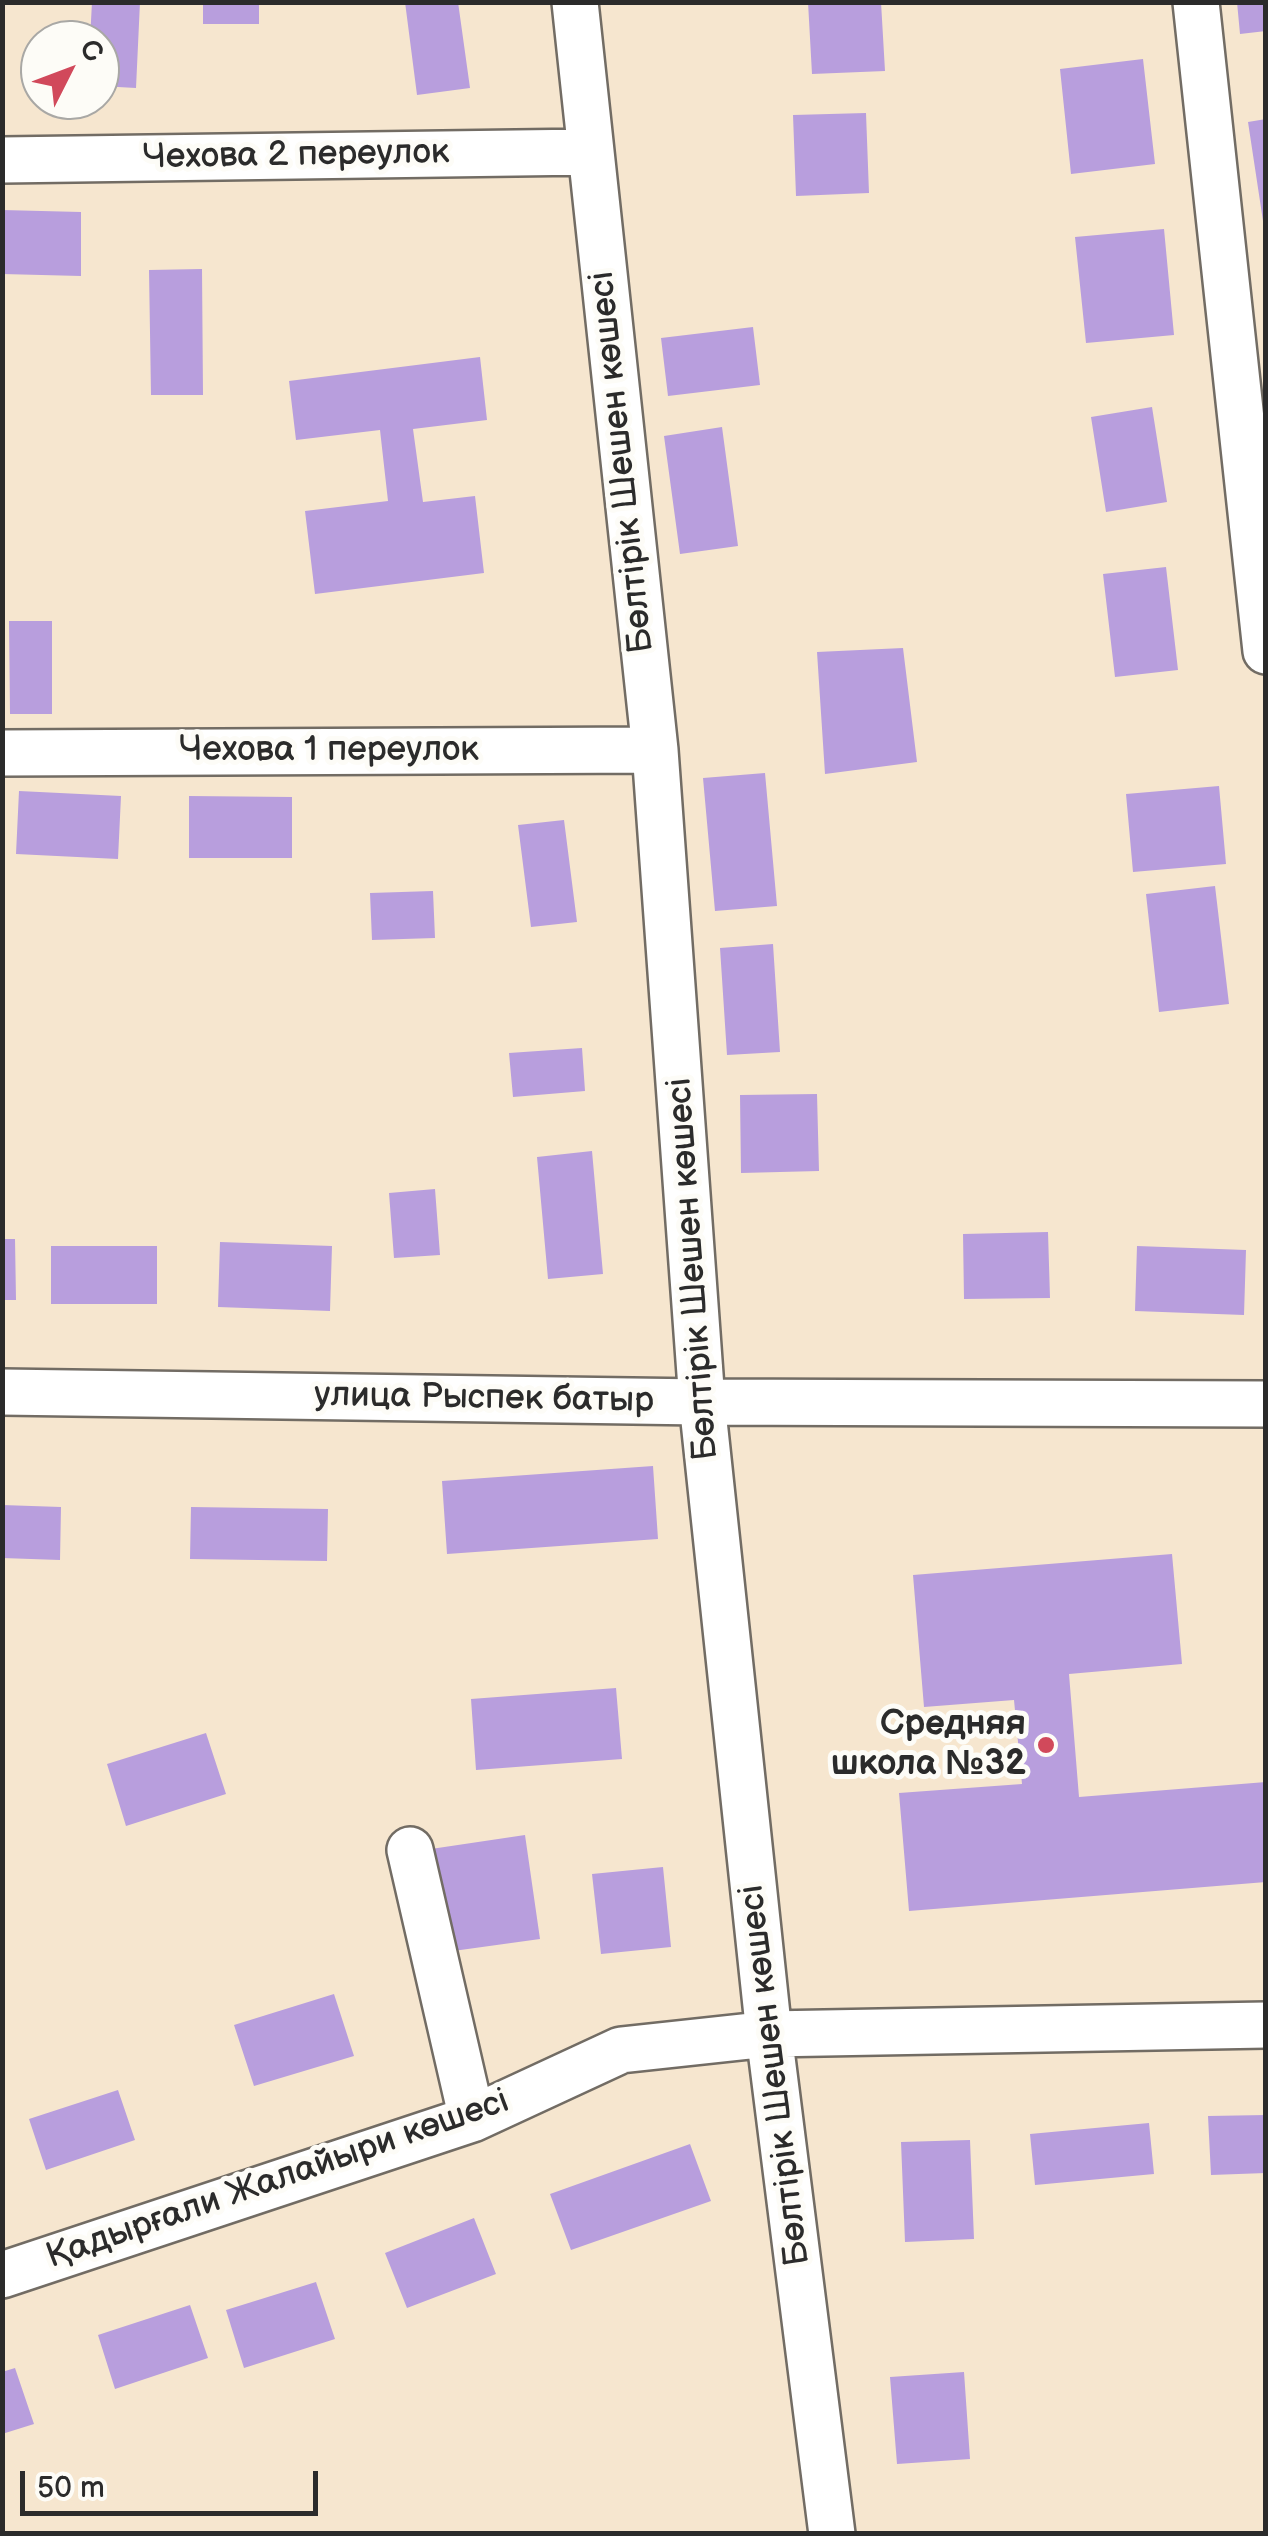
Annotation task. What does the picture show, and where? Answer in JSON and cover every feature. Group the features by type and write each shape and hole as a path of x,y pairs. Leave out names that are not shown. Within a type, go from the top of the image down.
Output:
{"street":[{"name":"Бөлтірік Шешен көшесі","path":"575,2 588,152 655,750 702,1402 768,2034 832,2534"},
{"path":"1196,2 1266,651"},
{"name":"Чехова 2 переулок","path":"2,160 588,152"},
{"name":"Чехова 1 переулок","path":"2,753 655,750"},
{"name":"улица Рыспек батыр","path":"2,1392 702,1402 1266,1404"},
{"path":"410,1850 472,2119"},
{"name":"Қадырғали Жалайыри көшесі","path":"2,2276 472,2119 621,2050 768,2034 1266,2025"}],"building":[{"path":"92,2 140,2 136,88 120,87 120,20 91,20"},
{"path":"203,2 259,2 259,24 203,24"},
{"path":"405,2 458,2 470,88 417,95"},
{"path":"808,2 881,2 885,71 812,74"},
{"path":"1237,2 1266,2 1266,31 1240,34"},
{"path":"1143,59 1155,164 1071,174 1060,69"},
{"path":"866,113 869,193 796,196 793,115"},
{"path":"1266,119 1266,221 1263,221 1248,122"},
{"path":"2,210 81,212 81,276 2,274"},
{"path":"1164,229 1174,335 1086,343 1075,237"},
{"path":"202,269 203,395 151,395 149,270"},
{"path":"753,327 760,385 668,396 661,338"},
{"path":"480,357 487,420 413,429 423,502 475,496 484,573 315,594 305,511 388,501 380,430 296,440 289,381"},
{"path":"1152,407 1167,502 1106,512 1091,417"},
{"path":"722,427 738,546 680,554 664,436"},
{"path":"1166,567 1178,670 1115,677 1103,574"},
{"path":"9,621 52,621 52,714 10,714"},
{"path":"903,648 917,762 825,774 817,652"},
{"path":"765,773 777,906 715,911 703,778"},
{"path":"1219,786 1226,864 1133,872 1126,794"},
{"path":"19,791 121,796 118,859 16,854"},
{"path":"189,796 292,797 292,858 189,858"},
{"path":"564,820 577,922 531,927 518,825"},
{"path":"1215,886 1229,1004 1159,1012 1146,894"},
{"path":"433,891 435,938 372,940 370,893"},
{"path":"773,944 780,1052 727,1055 720,948"},
{"path":"582,1048 585,1091 513,1097 509,1053"},
{"path":"817,1094 819,1171 741,1173 740,1095"},
{"path":"592,1151 603,1274 548,1279 537,1157"},
{"path":"435,1189 440,1255 394,1258 389,1193"},
{"path":"1048,1232 1050,1298 964,1299 963,1234"},
{"path":"2,1239 15,1239 16,1300 2,1300"},
{"path":"220,1242 332,1246 330,1311 218,1307"},
{"path":"51,1246 157,1246 157,1304 51,1304"},
{"path":"1137,1246 1246,1250 1244,1315 1135,1311"},
{"path":"653,1466 658,1539 447,1554 442,1481"},
{"path":"2,1505 61,1507 60,1560 2,1558"},
{"path":"191,1507 328,1509 327,1561 190,1559"},
{"name":"Средняя школа №32","path":"1172,1554 1182,1664 1069,1674 1079,1797 1266,1782 1266,1882 909,1911 899,1793 1022,1784 1014,1700 924,1707 913,1575"},
{"path":"616,1688 622,1759 476,1770 471,1699"},
{"path":"206,1733 226,1794 126,1826 107,1764"},
{"path":"525,1835 540,1939 446,1952 431,1849"},
{"path":"663,1867 671,1947 601,1954 592,1874"},
{"path":"334,1994 354,2056 254,2086 234,2025"},
{"path":"118,2090 135,2140 46,2170 29,2119"},
{"path":"1266,2115 1266,2173 1211,2175 1208,2116"},
{"path":"1149,2123 1154,2174 1035,2185 1030,2134"},
{"path":"970,2140 974,2239 905,2242 901,2142"},
{"path":"690,2144 711,2201 571,2250 550,2194"},
{"path":"474,2218 496,2274 407,2308 385,2253"},
{"path":"316,2282 335,2339 244,2368 226,2310"},
{"path":"190,2305 208,2358 115,2389 98,2335"},
{"path":"15,2368 34,2424 2,2434 2,2372"},
{"path":"964,2372 970,2459 897,2464 890,2377"}],"place":[{"name":"Средняя школа №32","path":"1046,1745"}]}
